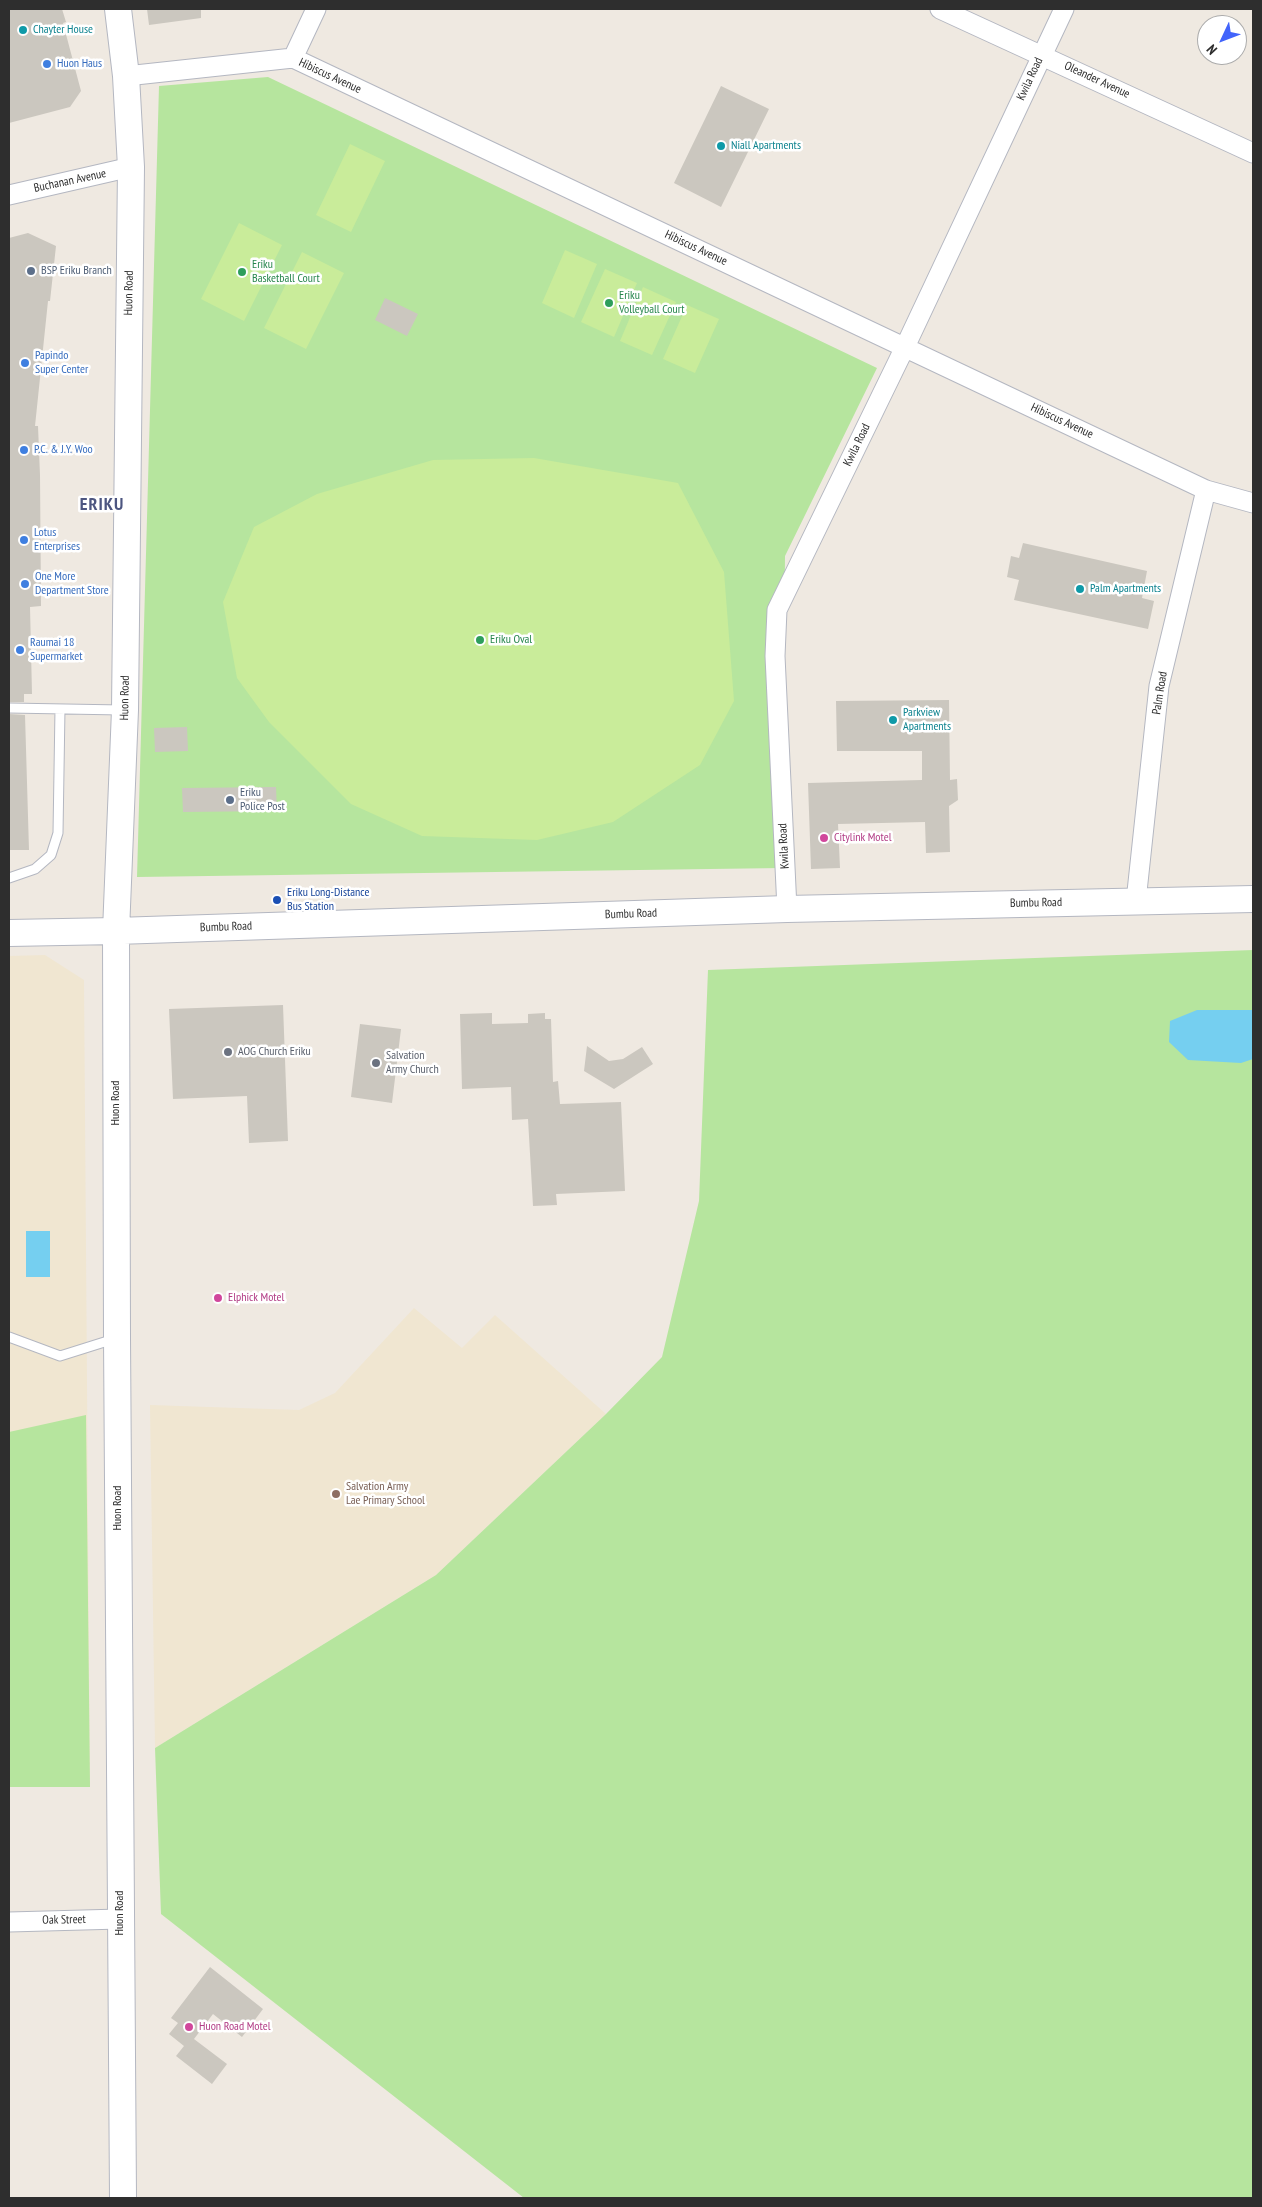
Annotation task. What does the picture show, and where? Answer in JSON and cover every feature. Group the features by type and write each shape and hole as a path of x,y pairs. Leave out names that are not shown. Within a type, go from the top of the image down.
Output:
{"main road":[{"name":"Huon Road","path":"118,9 126,76 131,168 125,710 116,931 116,1338 123,2198"},
{"name":"Bumbu Road","path":"9,933 787,909 1136,900 1253,899"}],"street":[{"path":"293,58 316,9"},
{"name":"Oleander Avenue","path":"940,9 1253,152"},
{"name":"Kwila Road","path":"787,909 775,656 777,610 905,347 1064,9"},
{"name":"Hibiscus Avenue","path":"126,76 293,58 1206,490 1253,503"},
{"name":"Buchanan Avenue","path":"9,195 131,168"},
{"name":"Palm Road","path":"1136,900 1159,686 1206,490"},
{"name":"Oak Street","path":"9,1922 120,1919"}],"lane":[{"path":"9,708 125,710"},
{"path":"9,878 35,869 51,855 58,832 60,709"},
{"path":"9,1337 60,1356 116,1338"}],"shaded area":[{"path":"45,955 84,980 90,1787 9,1787 9,956"},
{"name":"Salvation Army Lae Primary School","path":"414,1308 462,1348 495,1315 606,1414 436,1575 155,1748 150,1405 299,1410 335,1393"}],"green space":[{"path":"268,77 877,368 785,556 782,868 137,877 159,86"},
{"name":"Eriku Basketball Court","path":"350,144 385,161 351,232 316,215"},
{"name":"Eriku Basketball Court","path":"239,223 282,245 244,321 201,299"},
{"name":"Eriku Volleyball Court","path":"565,250 597,264 574,318 542,303"},
{"name":"Eriku Basketball Court","path":"302,252 344,273 306,349 264,328"},
{"name":"Eriku Volleyball Court","path":"605,269 637,283 614,337 581,322"},
{"name":"Eriku Volleyball Court","path":"643,287 676,302 652,355 620,341"},
{"name":"Eriku Volleyball Court","path":"687,305 719,319 695,373 663,359"},
{"name":"Eriku Oval","path":"534,458 678,483 724,572 734,701 700,765 613,822 537,840 422,836 351,804 269,722 237,678 223,602 254,527 317,494 433,460"},
{"path":"1253,950 1253,2198 524,2198 161,1914 155,1748 436,1575 606,1414 662,1357 699,1201 708,970"},
{"path":"86,1415 90,1787 9,1787 9,1432"}],"water":[{"path":"1197,1010 1253,1010 1253,1059 1241,1063 1188,1060 1169,1042 1170,1021"},
{"path":"26,1231 50,1231 50,1277 26,1277"}],"building":[{"name":"Huon Haus","path":"9,9 62,9 66,22 63,23 81,91 70,107 9,123"},
{"path":"147,9 201,9 201,18 149,25"},
{"name":"Niall Apartments","path":"721,86 769,109 721,207 674,183"},
{"path":"28,233 56,246 50,301 48,301 35,426 38,426 40,475 41,606 30,607 32,694 24,694 24,702 9,702 9,238"},
{"path":"385,298 418,314 407,336 375,320"},
{"name":"Palm Apartments","path":"1023,543 1147,571 1142,598 1154,601 1148,629 1014,600 1019,580 1007,577 1011,556 1019,558"},
{"path":"949,700 950,780 957,779 958,800 949,806 950,852 926,853 925,822 838,824 840,868 811,869 808,783 922,780 922,751 837,751 836,701"},
{"path":"9,714 25,715 29,850 9,850"},
{"path":"187,727 188,751 155,752 154,728"},
{"name":"Eriku Police Post","path":"276,787 277,811 183,812 182,788"},
{"name":"AOG Church Eriku","path":"283,1005 288,1141 249,1143 247,1096 173,1099 169,1009"},
{"path":"492,1013 492,1024 528,1023 528,1014 545,1013 545,1019 551,1019 553,1082 558,1081 560,1104 621,1102 625,1191 556,1194 557,1205 533,1206 528,1119 512,1120 511,1087 462,1089 460,1014"},
{"name":"Salvation Army Church","path":"360,1024 401,1029 392,1103 351,1097"},
{"path":"587,1046 609,1061 623,1059 642,1047 653,1064 614,1089 584,1071"},
{"name":"Huon Road Motel","path":"210,1967 263,2009 242,2037 213,2014 194,2039 227,2064 212,2084 176,2056 184,2046 169,2034 178,2023 171,2018"}],"place":[{"name":"Chayter House","path":"23,30"},
{"name":"Huon Haus","path":"47,64"},
{"name":"Niall Apartments","path":"721,146"},
{"name":"BSP Eriku Branch","path":"31,271"},
{"name":"Eriku Basketball Court","path":"242,272"},
{"name":"Eriku Volleyball Court","path":"609,303"},
{"name":"Papindo Super Center","path":"25,363"},
{"name":"P.C. & J.Y. Woo","path":"24,450"},
{"name":"Lotus Enterprises","path":"24,540"},
{"name":"One More Department Store","path":"25,584"},
{"name":"Palm Apartments","path":"1080,589"},
{"name":"Eriku Oval","path":"480,640"},
{"name":"Raumai 18 Supermarket","path":"20,650"},
{"name":"Parkview Apartments","path":"893,720"},
{"name":"Eriku Police Post","path":"230,800"},
{"name":"Citylink Motel","path":"824,838"},
{"name":"Eriku Long-Distance Bus Station","path":"277,900"},
{"name":"AOG Church Eriku","path":"228,1052"},
{"name":"Salvation Army Church","path":"376,1063"},
{"name":"Elphick Motel","path":"218,1298"},
{"name":"Salvation Army Lae Primary School","path":"336,1494"},
{"name":"Huon Road Motel","path":"189,2027"}],"district":[{"name":"ERIKU","path":"102,505"}]}
